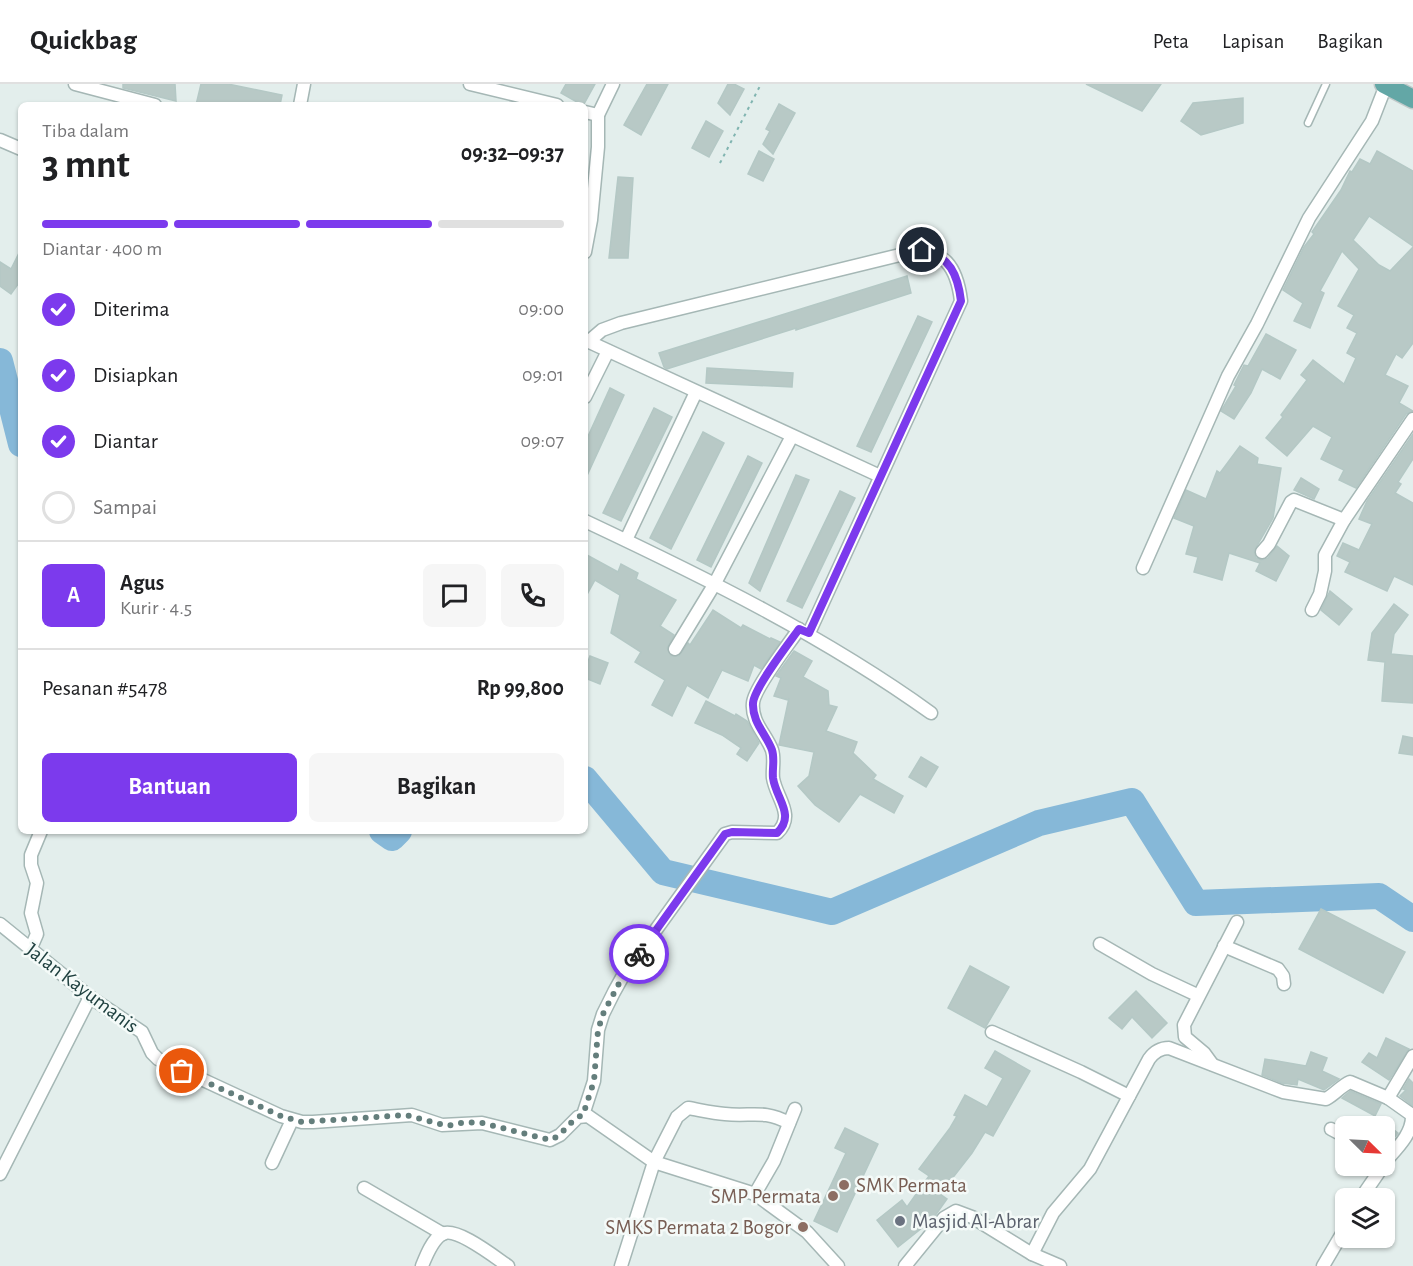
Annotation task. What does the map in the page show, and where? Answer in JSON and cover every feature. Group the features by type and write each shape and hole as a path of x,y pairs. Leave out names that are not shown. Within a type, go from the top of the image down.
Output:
{"main road":[{"path":"1385,84 1413,99"}],"street":[{"path":"75,84 144,102"},
{"path":"301,102 304,84"},
{"path":"470,84 510,100 529,102"},
{"path":"588,236 598,147 598,115 614,84"},
{"path":"1143,568 1228,376 1257,324 1309,218 1372,122 1385,84"},
{"path":"588,113 598,115"},
{"path":"0,140 18,148"},
{"path":"588,340 602,330 621,323 922,250 935,252 949,266 958,280 961,301 880,476 804,631 756,693 753,705 756,722 771,750 773,777 786,820 784,826 777,833 729,832 725,834 624,974 603,1014 598,1030 594,1081 583,1115 594,1119 654,1162 755,1194 807,1232 838,1266"},
{"path":"588,342 880,476"},
{"path":"588,391 608,351"},
{"path":"626,540 696,392"},
{"path":"1312,610 1320,594 1325,571 1325,555 1344,520 1413,419"},
{"path":"675,649 714,585 792,436"},
{"path":"1263,552 1294,500 1344,520"},
{"path":"588,522 804,631 870,670 931,713"},
{"path":"30,950 37,934 32,913 37,883 31,866 32,855 40,834"},
{"path":"1213,1065 1204,1053 1185,1037 1184,1025 1197,995 1237,922"},
{"name":"Jalan Kayumanis","path":"0,924 90,997 141,1032 152,1053 162,1062 292,1120 313,1122 412,1115 442,1125 482,1123 550,1140 560,1135 574,1119 583,1115"},
{"path":"1100,944 1152,974 1197,995"},
{"path":"1224,946 1278,969 1283,976 1284,984"},
{"path":"0,1174 90,997"},
{"path":"992,1032 1129,1096"},
{"path":"1032,1254 1053,1213 1090,1169 1152,1054 1163,1048 1169,1048 1283,1092 1326,1099 1350,1082 1388,1098 1412,1115 1411,1130 1395,1150"},
{"path":"1388,1098 1413,1056"},
{"path":"621,1266 654,1162 677,1117 688,1108 727,1115 757,1113 789,1123"},
{"path":"755,1194 774,1161 795,1109"},
{"path":"272,1163 292,1120"},
{"path":"364,1188 443,1234"},
{"path":"905,1266 944,1218 956,1211 972,1217 1032,1254 1060,1266"},
{"path":"422,1266 430,1249 443,1234 449,1232 464,1238 508,1266"},
{"path":"1323,1266 1335,1246"}],"lane":[{"path":"1308,123 1326,84"}],"path":[{"path":"720,163 761,84"}],"building":[{"path":"123,84 175,84 176,101 123,88"},
{"path":"201,84 228,84 282,95 281,102 197,102"},
{"path":"566,84 595,84 585,102 577,102 561,93"},
{"path":"647,84 668,84 641,135 624,125"},
{"path":"728,84 744,89 730,115 718,103"},
{"path":"1086,84 1161,84 1142,111"},
{"path":"1243,98 1243,123 1201,135 1181,121 1193,103"},
{"path":"779,104 795,113 773,154 763,144 770,131 766,129"},
{"path":"706,121 723,131 709,157 692,148"},
{"path":"759,151 774,159 763,181 748,174"},
{"path":"1377,151 1413,171 1413,246 1369,216 1353,240 1379,265 1390,271 1413,247 1413,343 1402,358 1396,354 1385,375 1408,386 1399,403 1413,411 1406,414 1356,488 1339,480 1344,470 1321,459 1332,437 1313,426 1287,456 1266,438 1307,380 1301,375 1313,360 1344,384 1356,358 1347,353 1357,333 1347,328 1354,315 1338,306 1359,269 1342,251 1320,291 1324,293 1310,328 1294,321 1303,303 1283,290 1304,247 1314,234 1312,232 1341,190 1350,171 1352,172 1360,159 1370,164"},
{"path":"618,177 633,178 628,258 609,258"},
{"path":"18,255 18,284 11,294 0,286 0,262 11,269"},
{"path":"907,276 911,293 796,330 796,328 667,369 659,353"},
{"path":"918,316 932,322 871,452 857,446"},
{"path":"1266,334 1296,350 1280,379 1262,369 1251,393 1234,419 1221,411 1236,386 1234,385 1244,365 1248,366"},
{"path":"707,368 793,373 792,387 706,383"},
{"path":"610,388 624,395 588,473 588,436"},
{"path":"654,408 672,417 621,521 603,513"},
{"path":"703,432 724,443 671,549 650,538"},
{"path":"1413,434 1413,459 1398,482 1401,484 1395,493 1413,503 1413,585 1394,576 1387,591 1345,572 1350,562 1337,556 1343,543 1359,550 1372,524 1359,519 1367,501"},
{"path":"1240,446 1258,458 1257,464 1281,468 1273,518 1254,551 1256,558 1261,560 1268,558 1277,546 1289,556 1276,581 1256,571 1260,563 1229,553 1222,580 1194,572 1198,557 1186,554 1194,526 1174,518 1186,490 1206,499 1217,471 1220,473"},
{"path":"748,456 762,463 711,567 697,560"},
{"path":"796,475 809,480 760,591 749,583"},
{"path":"1301,478 1319,489 1314,499 1294,490"},
{"path":"840,491 855,498 802,608 787,601"},
{"path":"588,556 618,572 621,564 638,573 636,579 676,600 660,626 674,635 667,648 671,656 679,656 688,643 690,645 713,610 741,628 743,625 780,642 761,669 754,665 748,681 722,670 708,698 687,685 672,716 652,705 665,680 635,662 641,652 611,633 620,595 595,580 588,593"},
{"path":"1330,591 1352,609 1339,625 1321,610"},
{"path":"1394,604 1408,615 1394,634 1391,654 1413,656 1413,703 1382,701 1385,662 1368,660 1372,633"},
{"path":"794,651 812,661 803,677 828,691 829,705 837,707 826,731 857,742 853,753 876,775 873,779 903,796 894,813 860,794 839,822 815,805 798,786 809,776 814,752 779,745 789,698 788,700 774,696 781,678 776,676"},
{"path":"590,656 608,663 600,684 588,679"},
{"path":"706,701 747,721 759,743 747,761 737,754 741,748 722,735 695,723"},
{"path":"1403,736 1413,738 1413,755 1399,753"},
{"path":"921,757 938,767 926,787 909,777"},
{"path":"1321,909 1405,952 1383,993 1299,949"},
{"path":"970,966 1009,987 985,1028 948,1008"},
{"path":"1136,991 1167,1023 1152,1038 1132,1017 1122,1029 1109,1018"},
{"path":"1386,1038 1409,1049 1389,1080 1362,1062 1369,1053 1377,1058"},
{"path":"995,1051 1030,1071 993,1136 985,1132 972,1153 940,1194 947,1199 932,1220 898,1247 877,1220 902,1200 907,1207 929,1176 919,1169 950,1128 965,1095 987,1107 1003,1078 985,1068"},
{"path":"1311,1052 1327,1058 1322,1071 1339,1079 1324,1090 1298,1079 1297,1085 1282,1083 1262,1075 1265,1059 1306,1066"},
{"path":"1409,1079 1413,1083 1413,1106 1400,1096 1406,1090 1403,1089"},
{"path":"1350,1091 1381,1104 1375,1116 1342,1098"},
{"path":"845,1128 878,1144 837,1232 814,1221 846,1153 835,1148"}],"waterway":[{"path":"0,361 18,432"},
{"path":"588,783 663,872 832,912 1039,823 1132,801 1196,903 1379,896 1413,919"},
{"path":"386,834 392,838 396,834"}],"way so far":[{"path":"182,1071 281,1116 302,1122 412,1115 447,1126 465,1122 482,1123 550,1140 560,1135 574,1119 583,1115 594,1081 598,1030 603,1014 624,974 639,954"}],"place":[{"name":"SMK Permata","path":"844,1185"},
{"name":"SMP Permata","path":"833,1196"},
{"name":"Masjid Al-Abrar","path":"900,1221"},
{"name":"SMKS Permata 2 Bogor","path":"803,1227"}],"route":[{"path":"639,954 725,834 732,832 777,833 784,826 786,820 783,804 773,777 774,762 771,750 756,722 753,701 799,629 809,633 961,301 958,280 949,266 935,252 922,250"}]}
